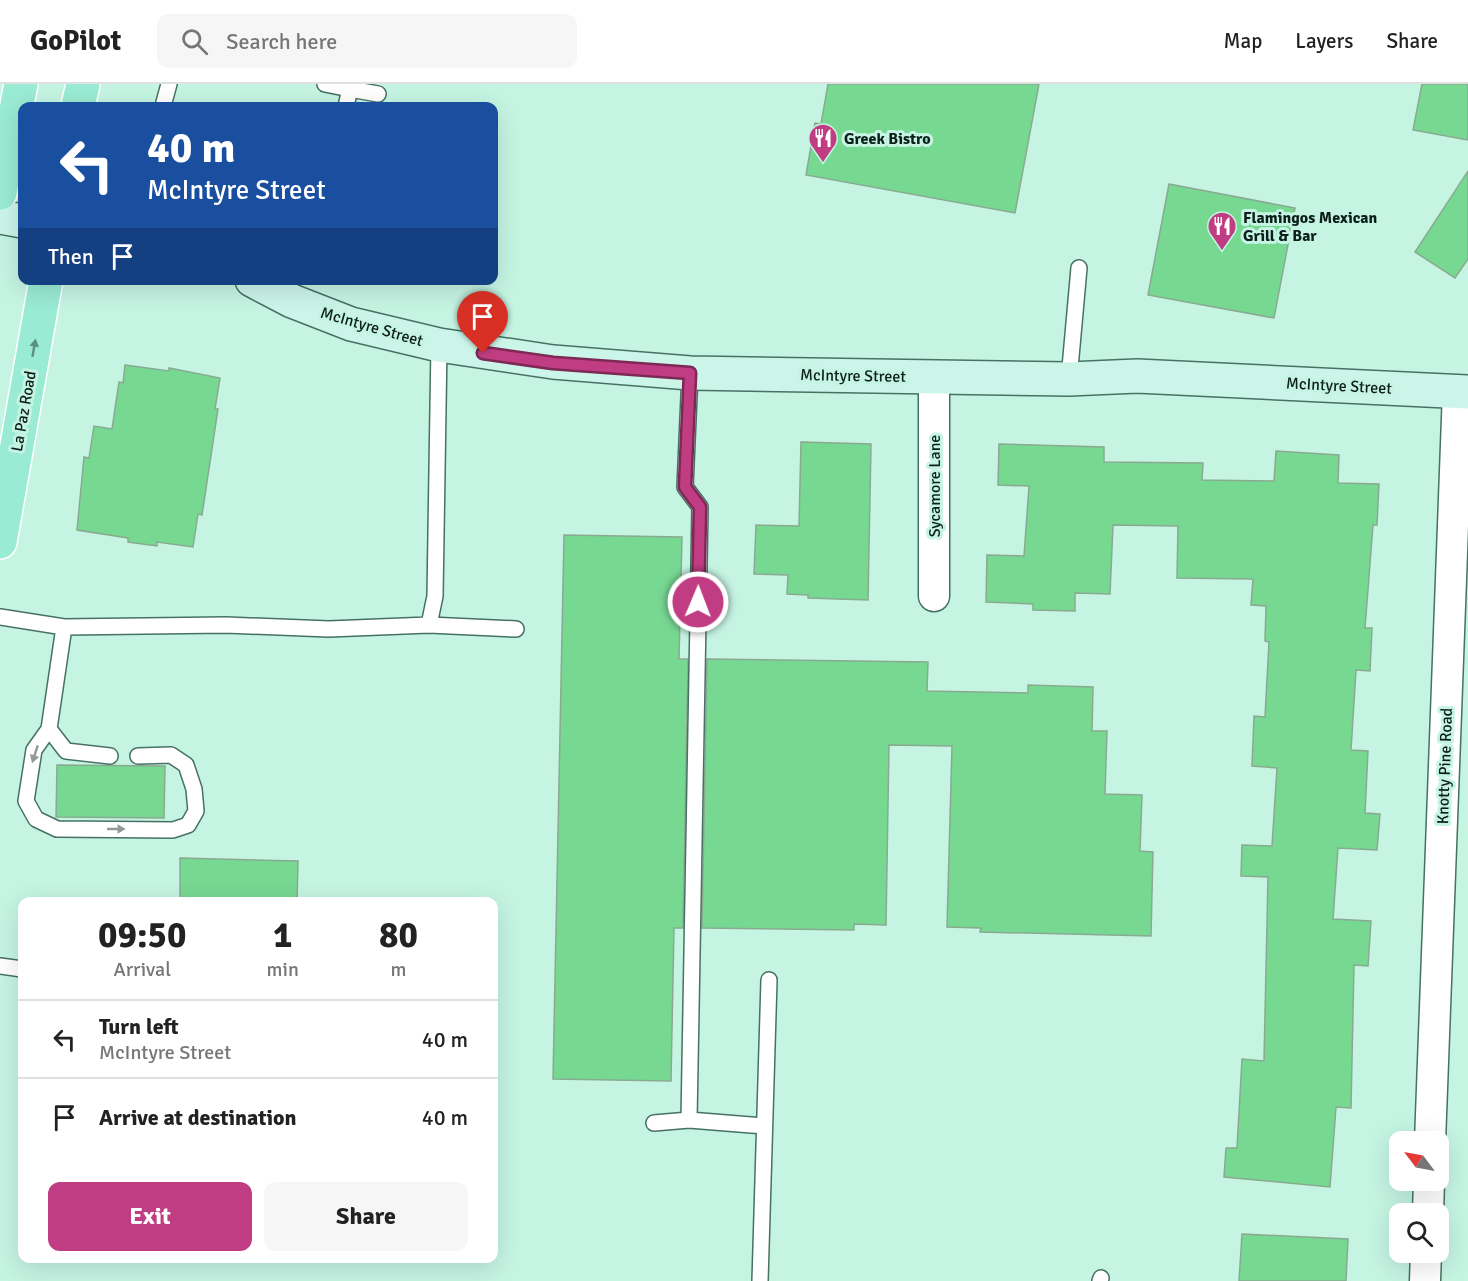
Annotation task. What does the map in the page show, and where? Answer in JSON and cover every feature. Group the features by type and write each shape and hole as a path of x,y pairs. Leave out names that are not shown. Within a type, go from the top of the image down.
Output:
{"main road":[{"path":"0,193 21,84"},
{"path":"79,102 83,84"},
{"name":"La Paz Road","path":"0,542 45,285"}],"street":[{"path":"0,217 18,220"},
{"name":"McIntyre Street","path":"266,285 292,302 351,324 439,345 553,363 690,373 1069,379 1137,376 1463,392"},
{"name":"Sycamore Lane","path":"934,376 934,596"},
{"name":"Knotty Pine Road","path":"1430,1131 1463,392"},
{"path":"1425,1281 1426,1263"}],"lane":[{"path":"164,102 169,84"},
{"path":"325,84 378,94"},
{"path":"347,102 350,89"},
{"path":"1069,379 1079,268"},
{"path":"429,625 435,596 439,345"},
{"path":"689,1120 700,507 685,487 690,373"},
{"path":"0,617 64,627 226,626 329,629 429,625 516,629"},
{"path":"64,627 50,729 34,750 26,801 36,819 57,829 173,830 188,825 196,811 194,789 186,765 171,755 138,756"},
{"path":"50,729 66,751 110,756"},
{"path":"0,966 18,968"},
{"path":"760,1281 769,980"},
{"path":"654,1124 689,1120 764,1126"}],"building":[{"path":"828,84 1039,84 1015,213 806,175 815,123 821,124"},
{"path":"1422,84 1468,84 1468,140 1413,130"},
{"path":"1468,171 1468,259 1455,278 1415,252"},
{"name":"Flamingos Mexican Grill & Bar","path":"1169,184 1295,208 1274,318 1148,295"},
{"path":"125,365 169,371 169,368 220,378 215,409 218,409 202,515 198,514 193,547 157,542 157,546 128,542 128,538 77,530 84,457 89,458 94,426 112,429 119,382 123,383"},
{"path":"801,442 871,444 868,600 808,598 808,595 787,594 788,575 754,574 756,525 799,526"},
{"path":"999,444 1104,447 1104,462 1203,463 1202,480 1274,481 1276,451 1339,455 1338,483 1379,484 1377,525 1373,525 1365,628 1372,628 1370,671 1356,670 1351,750 1368,751 1365,813 1380,814 1377,850 1338,848 1333,919 1371,921 1368,966 1354,965 1351,1108 1336,1107 1330,1187 1224,1177 1226,1148 1237,1148 1242,1059 1264,1061 1268,877 1241,876 1242,845 1272,846 1277,768 1252,766 1254,716 1265,717 1269,642 1265,641 1266,606 1251,605 1253,579 1177,578 1178,526 1113,525 1110,594 1075,593 1075,611 1033,610 1033,604 986,602 987,555 1024,556 1029,486 998,485"},
{"path":"564,535 682,537 679,659 688,659 683,928 674,928 671,1081 553,1079"},
{"path":"707,659 928,662 927,691 1028,693 1028,685 1093,687 1092,731 1107,731 1105,794 1142,795 1140,851 1153,852 1151,936 980,932 981,928 947,927 952,746 889,745 886,925 854,924 854,930 702,928"},
{"path":"57,765 165,766 164,818 56,817"},
{"path":"180,858 298,861 297,897 180,897"},
{"path":"1242,1234 1348,1239 1346,1281 1239,1281"}],"place":[{"name":"Greek Bistro","path":"823,164"},
{"name":"Flamingos Mexican Grill & Bar","path":"1222,252"}],"route":[{"path":"483,353 553,363 690,373 685,487 700,507 698,602"}]}
